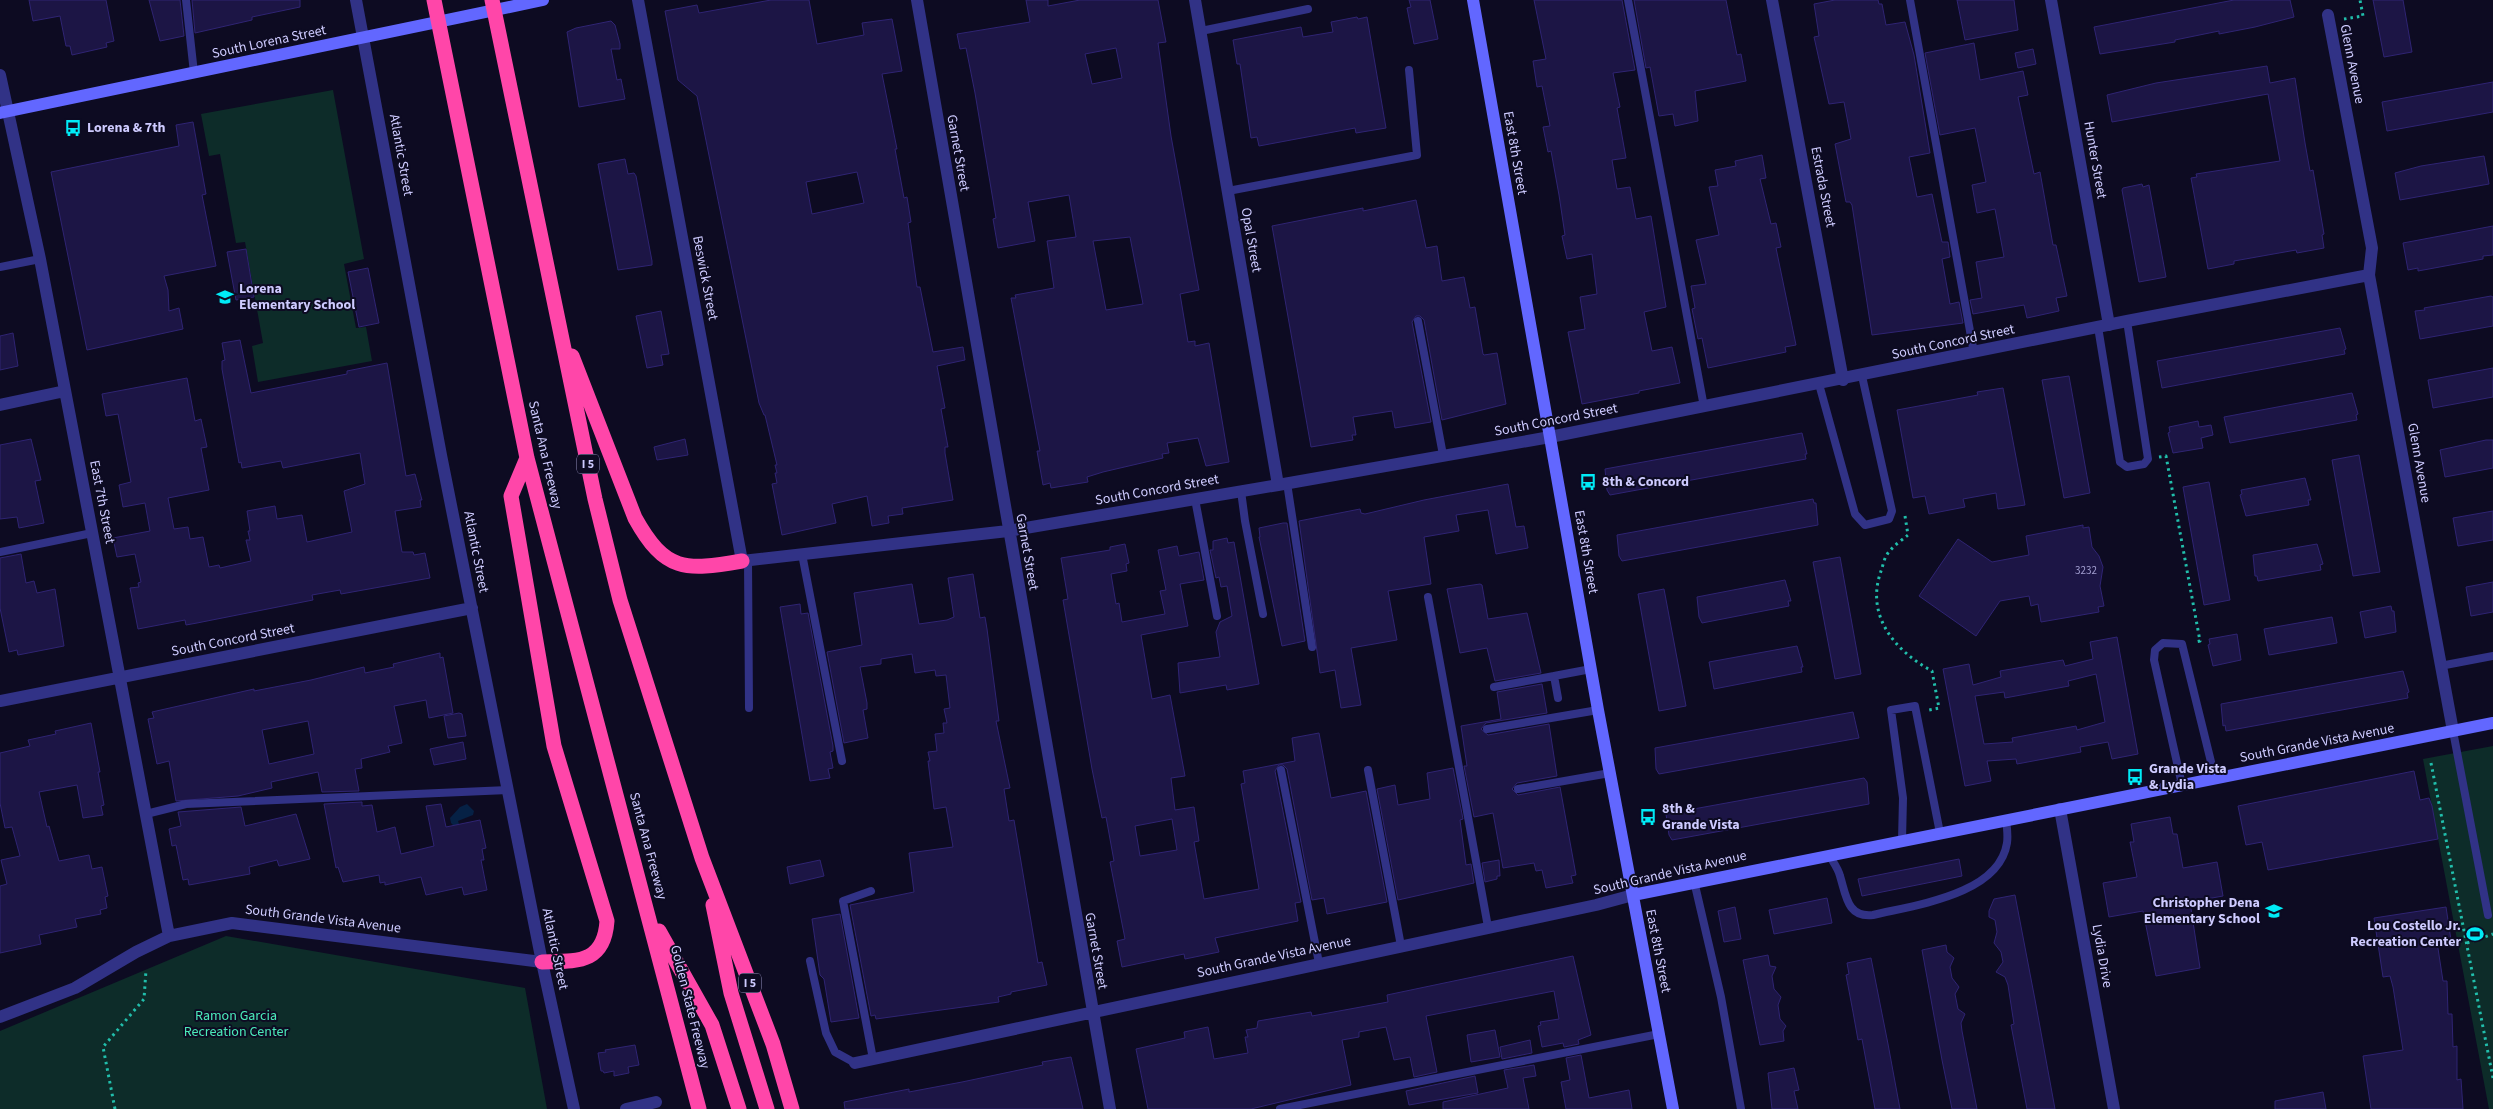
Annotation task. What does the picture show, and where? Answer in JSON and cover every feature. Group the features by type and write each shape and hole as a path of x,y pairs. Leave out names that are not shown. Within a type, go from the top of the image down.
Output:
{"highway":[{"name":"Santa Ana Freeway","path":"434,0 527,458 649,912"},
{"name":"I 5","path":"492,0 595,499 620,600 702,858 773,1044 792,1109"},
{"path":"557,316 635,518 646,538 658,553 672,562 687,566 708,567 745,561"},
{"path":"527,458 511,496 554,746 607,921 602,945 595,954 574,961 542,962"},
{"path":"702,858 731,993 767,1109"},
{"path":"649,912 712,1025 738,1109"},
{"name":"Golden State Freeway","path":"649,912 699,1109"}],"main road":[{"name":"South Lorena Street","path":"3,112 543,0"},
{"name":"East 8th Street","path":"1473,0 1598,710 1673,1109"},
{"name":"South Grande Vista Avenue","path":"1633,895 2493,723"}],"street":[{"name":"Atlantic Street","path":"356,0 439,445 542,962 574,1109"},
{"name":"Beswick Street","path":"638,0 745,561"},
{"name":"Garnet Street","path":"917,0 1091,1012 1110,1109"},
{"name":"Opal Street","path":"1195,0 1228,191 1283,484"},
{"name":"Estrada Street","path":"1772,0 1843,380"},
{"name":"Hunter Street","path":"2051,0 2104,326"},
{"name":"Glenn Avenue","path":"2328,18 2372,248 2369,275 2452,731"},
{"name":"East 7th Street","path":"0,75 3,112 40,259 169,936"},
{"name":"South Concord Street","path":"745,561 1008,531 1443,456 1843,380 2127,321 2369,275"},
{"path":"0,404 65,390"},
{"name":"South Concord Street","path":"0,701 472,608"},
{"name":"Lydia Drive","path":"2060,809 2114,1109"},
{"name":"South Grande Vista Avenue","path":"855,1063 1596,905 1633,895"},
{"name":"South Grande Vista Avenue","path":"0,1017 75,988 136,952 169,936 232,923 542,962"},
{"path":"626,1109 656,1102"}],"lane":[{"path":"186,0 194,73"},
{"path":"1628,0 1704,407"},
{"path":"1910,0 1974,353"},
{"path":"1201,31 1308,9"},
{"path":"1228,191 1417,156 1409,70"},
{"path":"0,267 40,259"},
{"path":"1418,321 1443,456"},
{"path":"2104,326 2120,462 2127,467 2144,464 2148,459 2127,321"},
{"path":"1819,384 1855,514 1865,525 1889,519 1891,506 1862,376"},
{"path":"1283,484 1312,647"},
{"path":"1241,491 1245,522 1263,614"},
{"path":"1195,499 1218,616"},
{"path":"0,552 92,532"},
{"path":"802,554 842,761"},
{"path":"745,561 750,708"},
{"path":"1428,597 1488,928"},
{"path":"2182,785 2154,660 2155,650 2163,643 2182,644 2215,778"},
{"path":"2440,666 2493,656"},
{"path":"1494,687 1591,669"},
{"path":"1554,676 1558,698"},
{"path":"1902,840 1903,798 1891,710 1915,706 1940,833"},
{"path":"1487,728 1598,710"},
{"name":"Glenn Avenue","path":"2452,731 2488,916"},
{"path":"1281,770 1319,963"},
{"path":"1368,770 1401,946"},
{"path":"1518,789 1610,773"},
{"path":"146,814 186,804 508,790"},
{"path":"1829,855 1840,873 1847,903 1853,911 1865,916 1873,915 1968,890 1997,865 2007,844 2006,820"},
{"path":"1694,882 1721,997 1741,1109"},
{"path":"871,891 843,901 873,1059"},
{"path":"810,961 826,1033 835,1052 855,1063"},
{"path":"1280,1109 1659,1034"}],"path":[{"path":"2328,18 2363,16 2360,0"},
{"path":"2148,459 2166,456 2168,466 2200,641 2182,644"},
{"path":"1891,506 1902,504 1908,535 1887,553 1878,580 1876,605 1880,622 1895,645 1917,663 1932,671 1940,708 1916,712"},
{"path":"2431,763 2493,1078"},
{"path":"2467,943 2493,934"},
{"path":"115,1109 103,1047 144,999 146,970"}],"green space":[{"path":"333,90 364,259 344,264 356,328 366,327 372,361 258,382 252,346 263,343 245,242 236,243 220,154 209,156 201,114"},
{"name":"Lou Costello Jr. Recreation Center","path":"2493,746 2493,1109 2489,1109 2423,759"},
{"name":"Ramon Garcia Recreation Center","path":"226,936 525,988 547,1109 0,1109 0,1031"}],"water":[{"path":"467,804 474,811 473,815 458,821 460,827 457,829 451,823 450,818 460,807"}],"building":[{"path":"29,0 106,0 114,41 106,43 107,47 72,55 70,46 66,46 60,16 33,21"},
{"path":"149,0 180,0 184,36 160,41"},
{"path":"192,0 300,0 300,7 252,17 252,20 195,33"},
{"path":"771,0 809,0 817,44 864,35 862,23 892,19 902,71 882,74 897,149 895,149 904,198 907,197 911,222 908,223 917,287 920,287 933,352 963,347 965,360 937,366 945,408 941,409 948,447 945,447 945,453 953,500 902,508 903,514 888,516 889,523 872,526 867,496 832,504 836,523 782,535 772,484 777,483 775,465 777,465 765,415 759,403 697,96 678,80 665,11 697,5 699,13","holes":["857,172 864,203 812,214 806,182"]},
{"path":"1026,0 1048,0 1048,6 1080,0 1158,0 1166,42 1158,43 1171,136 1199,290 1180,294 1188,342 1195,341 1195,346 1209,343 1229,462 1206,466 1198,438 1167,443 1169,453 1162,454 1163,458 1087,477 1088,482 1051,488 1050,483 1043,485 1037,451 1040,451 1011,298 1016,298 1015,295 1054,288 1047,241 1076,237 1069,195 1028,202 1035,241 998,248 993,219 996,218 975,93 966,48 960,49 957,34 1030,22","holes":["1116,48 1122,78 1092,84 1085,54","1130,237 1143,304 1106,310 1093,241"]},
{"path":"1409,0 1430,0 1438,39 1414,44 1407,8 1411,7"},
{"path":"1534,0 1622,0 1635,70 1613,73 1620,107 1617,108 1626,158 1612,160 1617,189 1630,187 1636,219 1651,216 1666,307 1644,312 1652,351 1672,347 1680,383 1582,404 1568,332 1585,329 1580,297 1597,294 1592,254 1567,259 1562,236 1565,235 1559,195 1551,151 1548,152 1543,127 1550,126 1542,86 1537,87 1533,61 1546,59"},
{"path":"1634,0 1726,0 1737,55 1741,54 1746,81 1695,91 1698,121 1675,126 1673,114 1659,116 1650,67 1646,68"},
{"path":"1835,0 1878,0 1879,4 1882,4 1886,25 1905,22 1914,55 1930,153 1909,157 1917,197 1932,194 1942,242 1948,242 1950,257 1942,259 1950,304 1959,302 1963,323 1872,335 1852,205 1850,202 1846,202 1835,144 1851,139 1844,102 1829,104 1814,37 1819,36 1814,4"},
{"path":"1957,0 2014,0 2018,30 1965,40"},
{"path":"2234,0 2290,0 2294,17 2219,34 2219,31 2175,40 2175,42 2100,54 2094,27"},
{"path":"2373,0 2403,0 2412,52 2384,57"},
{"path":"1357,17 1358,19 1367,17 1386,128 1356,133 1355,128 1259,146 1257,137 1251,138 1240,64 1237,64 1233,40 1301,27 1303,37 1333,32 1331,22"},
{"path":"611,21 615,25 620,49 611,49 617,80 621,79 625,99 579,107 567,32 576,28"},
{"path":"1974,43 1980,80 2023,71 2028,95 2018,97 2034,174 2040,172 2053,245 2056,245 2067,296 2056,298 2059,311 2027,318 2024,305 1973,314 1970,300 1982,298 1976,262 2004,257 1995,209 1977,213 1972,185 1986,182 1975,128 1940,135 1925,53"},
{"path":"2033,49 2036,64 2018,68 2015,53"},
{"path":"2267,66 2270,83 2295,78 2310,171 2313,170 2324,234 2322,235 2324,248 2297,253 2296,250 2234,261 2234,264 2208,269 2191,178 2197,177 2196,174 2280,161 2268,94 2112,122 2107,95 2156,83"},
{"path":"2493,82 2493,112 2387,131 2382,102"},
{"path":"193,122 206,194 202,195 216,266 164,276 168,290 169,311 179,308 183,329 87,350 51,172 179,146 176,125"},
{"path":"1762,155 1766,178 1760,179 1771,224 1776,223 1781,247 1776,248 1796,345 1785,347 1786,352 1708,368 1702,338 1698,339 1692,309 1695,308 1691,286 1706,284 1696,240 1719,235 1709,187 1718,186 1715,170 1736,166 1735,161"},
{"path":"2484,156 2489,184 2400,200 2395,173 2421,166"},
{"path":"625,159 628,174 634,173 636,176 652,265 618,270 598,164"},
{"path":"2142,184 2143,187 2149,185 2166,277 2139,282 2122,190 2123,188"},
{"path":"1416,200 1426,248 1437,246 1442,281 1464,277 1470,308 1475,307 1483,354 1497,353 1506,404 1442,420 1424,320 1420,316 1416,316 1412,322 1431,422 1395,428 1392,411 1353,417 1356,435 1352,435 1353,440 1311,447 1272,226 1363,208 1363,211"},
{"path":"2493,226 2493,255 2483,256 2483,259 2418,271 2418,268 2408,270 2403,243"},
{"path":"246,249 254,297 236,300 227,252"},
{"path":"368,268 379,323 359,327 348,272"},
{"path":"2493,297 2493,326 2420,339 2415,311"},
{"path":"661,311 669,354 661,355 663,365 647,368 636,316"},
{"path":"2340,328 2346,349 2344,350 2345,354 2162,388 2157,361"},
{"path":"13,333 18,366 0,370 0,336"},
{"path":"240,340 251,393 347,374 347,371 387,363 406,476 415,474 422,500 420,500 421,507 395,511 402,552 413,552 414,555 425,553 430,578 341,594 340,590 312,595 313,600 186,625 185,620 138,629 130,588 139,587 138,583 141,582 135,554 117,557 113,538 150,531 145,503 123,507 119,485 131,482 118,414 106,416 102,394 187,378 195,421 201,419 207,447 201,448 209,490 168,498 174,529 188,527 190,539 203,537 209,567 219,565 220,568 251,561 246,540 250,540 247,511 275,506 277,519 302,515 307,542 352,532 344,491 365,484 360,453 283,468 281,461 242,468 241,462 239,463 222,369 222,361 225,360 222,343"},
{"path":"2493,368 2493,397 2433,408 2428,380"},
{"path":"2069,376 2090,493 2064,498 2042,380"},
{"path":"2003,388 2025,505 1998,509 1996,493 1963,499 1965,507 1929,514 1925,496 1913,498 1897,410 1978,395 1977,392"},
{"path":"2352,393 2358,414 2356,415 2357,420 2230,443 2224,417"},
{"path":"2198,421 2199,427 2211,425 2213,435 2201,438 2203,448 2173,453 2168,433 2170,432 2169,427"},
{"path":"1802,433 1807,454 1805,454 1806,459 1610,495 1607,490 1605,469"},
{"path":"31,439 41,480 35,481 44,523 19,528 17,517 0,519 0,445"},
{"path":"685,439 688,455 657,460 654,447"},
{"path":"2493,440 2493,468 2445,477 2440,450"},
{"path":"2359,455 2380,572 2353,576 2332,460"},
{"path":"2305,478 2311,500 2308,500 2309,505 2246,516 2240,495 2242,494 2241,490"},
{"path":"2209,482 2230,600 2204,605 2183,487"},
{"path":"1508,484 1516,527 1524,526 1528,548 1496,554 1488,510 1456,515 1459,531 1424,537 1431,584 1388,591 1397,640 1351,648 1361,705 1341,708 1335,670 1320,673 1299,521 1360,509 1361,513 1365,514 1424,500"},
{"path":"1813,499 1814,503 1816,503 1818,525 1622,561 1619,556 1617,535"},
{"path":"2493,511 2493,540 2458,546 2453,518"},
{"path":"1287,523 1305,641 1282,646 1259,537 1259,528"},
{"path":"2083,525 2083,528 2089,527 2092,547 2099,556 2103,567 2100,586 2104,606 2098,607 2099,612 2041,622 2038,604 2031,606 2029,596 2000,601 1976,636 1919,596 1958,539 1992,562 2029,555 2026,536"},
{"path":"1227,538 1228,543 1234,542 1259,684 1227,690 1226,685 1180,693 1178,663 1220,657 1216,632 1220,622 1232,616 1227,586 1221,587 1219,577 1216,578 1210,550 1213,550 1213,541"},
{"path":"1125,544 1129,563 1126,564 1127,571 1111,574 1116,604 1119,603 1122,622 1165,614 1160,591 1166,590 1158,550 1177,546 1179,556 1199,552 1204,580 1180,584 1188,626 1141,635 1152,699 1170,695 1185,776 1171,778 1175,810 1194,807 1199,841 1194,842 1204,899 1259,889 1241,784 1245,783 1243,771 1295,761 1292,738 1319,733 1331,798 1366,791 1387,902 1327,914 1324,898 1312,900 1287,769 1283,765 1279,765 1275,771 1301,902 1295,903 1298,921 1215,938 1219,952 1185,959 1184,954 1122,967 1117,941 1125,939 1110,862 1114,861 1106,817 1102,818 1092,769 1063,600 1068,599 1061,558 1110,550 1110,547","holes":["1172,819 1177,850 1140,856 1135,826"]},
{"path":"2317,544 2323,564 2320,565 2321,570 2258,581 2257,576 2255,576 2253,555"},
{"path":"21,554 26,583 34,581 37,593 55,589 64,646 18,655 17,650 9,652 0,608 0,558"},
{"path":"1840,557 1861,674 1835,679 1813,562"},
{"path":"973,574 980,618 985,617 987,629 999,721 996,721 1010,788 1004,789 1009,821 1014,820 1038,963 1042,962 1047,985 1011,992 1011,994 998,997 999,1002 876,1019 875,1015 871,1016 850,905 914,892 909,853 953,847 946,807 934,809 928,761 930,761 928,752 937,751 935,734 944,733 943,723 947,723 944,709 950,708 946,675 936,676 935,670 915,673 912,654 881,659 881,664 860,667 867,703 867,709 863,710 868,738 844,743 827,652 862,645 854,593 912,584 919,624 947,620 954,617 948,578"},
{"path":"1785,580 1791,601 1788,601 1789,606 1702,623 1699,617 1697,597"},
{"path":"2493,582 2493,612 2471,616 2466,587"},
{"path":"1482,585 1488,619 1527,613 1541,673 1495,681 1487,648 1460,653 1447,589"},
{"path":"1664,589 1686,706 1659,711 1638,594"},
{"path":"800,604 801,614 808,613 833,746 833,751 830,752 833,768 828,769 830,778 810,781 780,607"},
{"path":"2391,606 2392,611 2394,611 2396,632 2365,638 2360,612"},
{"path":"2332,617 2337,643 2269,655 2264,629"},
{"path":"2237,634 2241,660 2213,666 2208,645 2210,644 2209,639"},
{"path":"2117,637 2138,754 2112,759 2108,742 2080,747 2081,752 2017,764 2016,759 1987,761 1991,781 1965,786 1943,669 1969,664 1973,685 2001,677 2000,671 2063,660 2065,666 2093,659 2090,642","holes":["2096,674 2105,722 2077,730 2076,726 2012,738 2013,742 1984,744 1975,696 2004,692 2005,698 2069,686 2068,681"]},
{"path":"1797,646 1803,667 1801,667 1802,672 1714,689 1709,662"},
{"path":"440,653 440,658 443,657 453,713 429,718 426,700 394,706 402,743 388,746 390,752 361,759 362,768 355,769 359,791 322,792 318,772 271,782 272,788 238,796 176,801 169,761 157,764 148,719 154,718 152,712 254,689 254,691 311,680 364,667 365,673 394,667 393,664","holes":["308,721 314,754 269,764 262,730"]},
{"path":"2403,671 2409,692 2407,693 2408,698 2226,731 2225,725 2223,726 2221,704"},
{"path":"1542,684 1547,713 1486,723 1481,729 1488,735 1549,724 1557,776 1517,783 1512,789 1518,795 1560,787 1576,875 1571,876 1573,883 1546,888 1542,870 1536,871 1534,863 1503,868 1493,813 1474,817 1464,766 1467,766 1461,726 1501,719 1497,692"},
{"path":"1853,712 1859,738 1659,774 1656,769 1655,748"},
{"path":"462,714 466,736 448,738 444,716"},
{"path":"91,723 100,772 98,772 104,805 101,806 103,815 83,818 77,785 39,792 47,827 49,826 59,861 89,855 92,869 102,867 108,896 105,897 107,908 100,910 101,914 75,919 77,927 39,935 41,944 0,953 0,886 7,884 1,860 20,856 12,827 5,828 0,803 0,753 30,746 28,740 56,734 55,731"},
{"path":"463,742 466,759 434,765 430,749"},
{"path":"1453,768 1463,819 1460,820 1466,865 1471,864 1474,883 1398,900 1377,789 1395,785 1398,805 1430,799 1427,773"},
{"path":"2414,771 2420,800 2429,798 2432,806 2438,839 2268,870 2262,842 2246,845 2238,806"},
{"path":"1864,778 1867,782 1869,804 1672,840 1669,835 1666,814"},
{"path":"362,802 362,806 372,805 377,832 395,827 401,854 434,846 426,806 441,804 446,827 480,820 486,848 482,849 484,860 481,860 487,890 464,895 462,887 426,895 421,877 385,885 385,882 380,883 379,875 343,882 338,867 336,868 324,804"},
{"path":"241,807 245,826 296,814 310,859 279,866 277,860 249,867 250,874 189,885 188,879 183,880 176,845 172,846 169,829 181,826 178,812"},
{"path":"2170,817 2173,834 2177,834 2183,868 2217,862 2223,896 2190,902 2200,968 2156,976 2143,911 2109,917 2103,883 2137,877 2130,842 2134,842 2131,824"},
{"path":"1959,859 1962,876 1862,896 1858,879"},
{"path":"820,860 824,876 790,884 787,867"},
{"path":"1499,860 1500,876 1497,876 1497,879 1485,882 1482,863"},
{"path":"2015,895 2055,1109 2027,1109 2011,1025 2014,1024 2008,985 2005,977 1996,972 2003,962 2001,952 1994,943 1997,932 1995,920 1989,917 1989,911 1994,899"},
{"path":"1827,898 1832,923 1774,934 1769,910"},
{"path":"1735,907 1741,939 1724,942 1718,911"},
{"path":"2446,907 2451,940 2437,942 2443,981 2447,981 2448,1014 2452,1014 2453,1047 2457,1046 2457,1080 2461,1079 2463,1109 2371,1109 2363,1056 2403,1050 2390,976 2383,977 2374,918"},
{"path":"840,914 859,1018 831,1022 824,979 820,975 812,919"},
{"path":"1946,945 1947,952 1954,958 1950,967 1952,978 1959,987 1955,994 1958,1009 1965,1014 1961,1023 1962,1031 1977,1109 1952,1109 1942,1060 1922,950"},
{"path":"1768,955 1770,966 1776,967 1772,976 1774,989 1781,997 1778,1005 1780,1019 1786,1026 1783,1031 1784,1041 1760,1045 1743,960"},
{"path":"1573,956 1591,1035 1578,1040 1579,1044 1564,1047 1563,1043 1542,1047 1538,1026 1541,1025 1540,1022 1559,1019 1554,991 1426,1016 1437,1072 1414,1077 1410,1057 1394,1060 1386,1027 1359,1032 1359,1037 1342,1040 1351,1085 1251,1109 1148,1109 1136,1049 1185,1038 1184,1032 1208,1027 1214,1059 1248,1053 1245,1037 1248,1037 1246,1030 1257,1028 1258,1021 1311,1012 1312,1016 1388,1002 1387,995"},
{"path":"1871,958 1900,1109 1875,1109 1862,1039 1858,1040 1846,975 1849,974 1847,963"},
{"path":"1495,1030 1500,1057 1471,1062 1467,1035"},
{"path":"1530,1040 1532,1053 1502,1059 1500,1047"},
{"path":"635,1045 639,1065 628,1067 629,1073 614,1076 614,1071 604,1073 601,1071 598,1053"},
{"path":"1581,1055 1589,1098 1629,1090 1632,1109 1566,1109 1561,1082 1570,1080 1566,1058"},
{"path":"1071,1057 1083,1109 845,1109 844,1102 909,1089 909,1092 962,1082 1043,1065 1042,1062"},
{"path":"1534,1065 1536,1076 1523,1078 1529,1109 1443,1109 1443,1102 1508,1088 1504,1070"},
{"path":"1794,1068 1799,1090 1794,1091 1798,1109 1772,1109 1768,1073"},
{"path":"1475,1076 1478,1093 1409,1105 1406,1091"},
{"path":"2323,1092 2326,1109 2275,1109 2275,1101"}],"place":[{"name":"Lorena & 7th","path":"73,128"},
{"name":"Lorena Elementary School","path":"225,297"},
{"name":"8th & Concord","path":"1588,482"},
{"name":"Grande Vista & Lydia","path":"2135,777"},
{"name":"8th & Grande Vista","path":"1648,817"},
{"name":"Christopher Dena Elementary School","path":"2274,911"},
{"name":"Lou Costello Jr. Recreation Center","path":"2475,934"}]}
